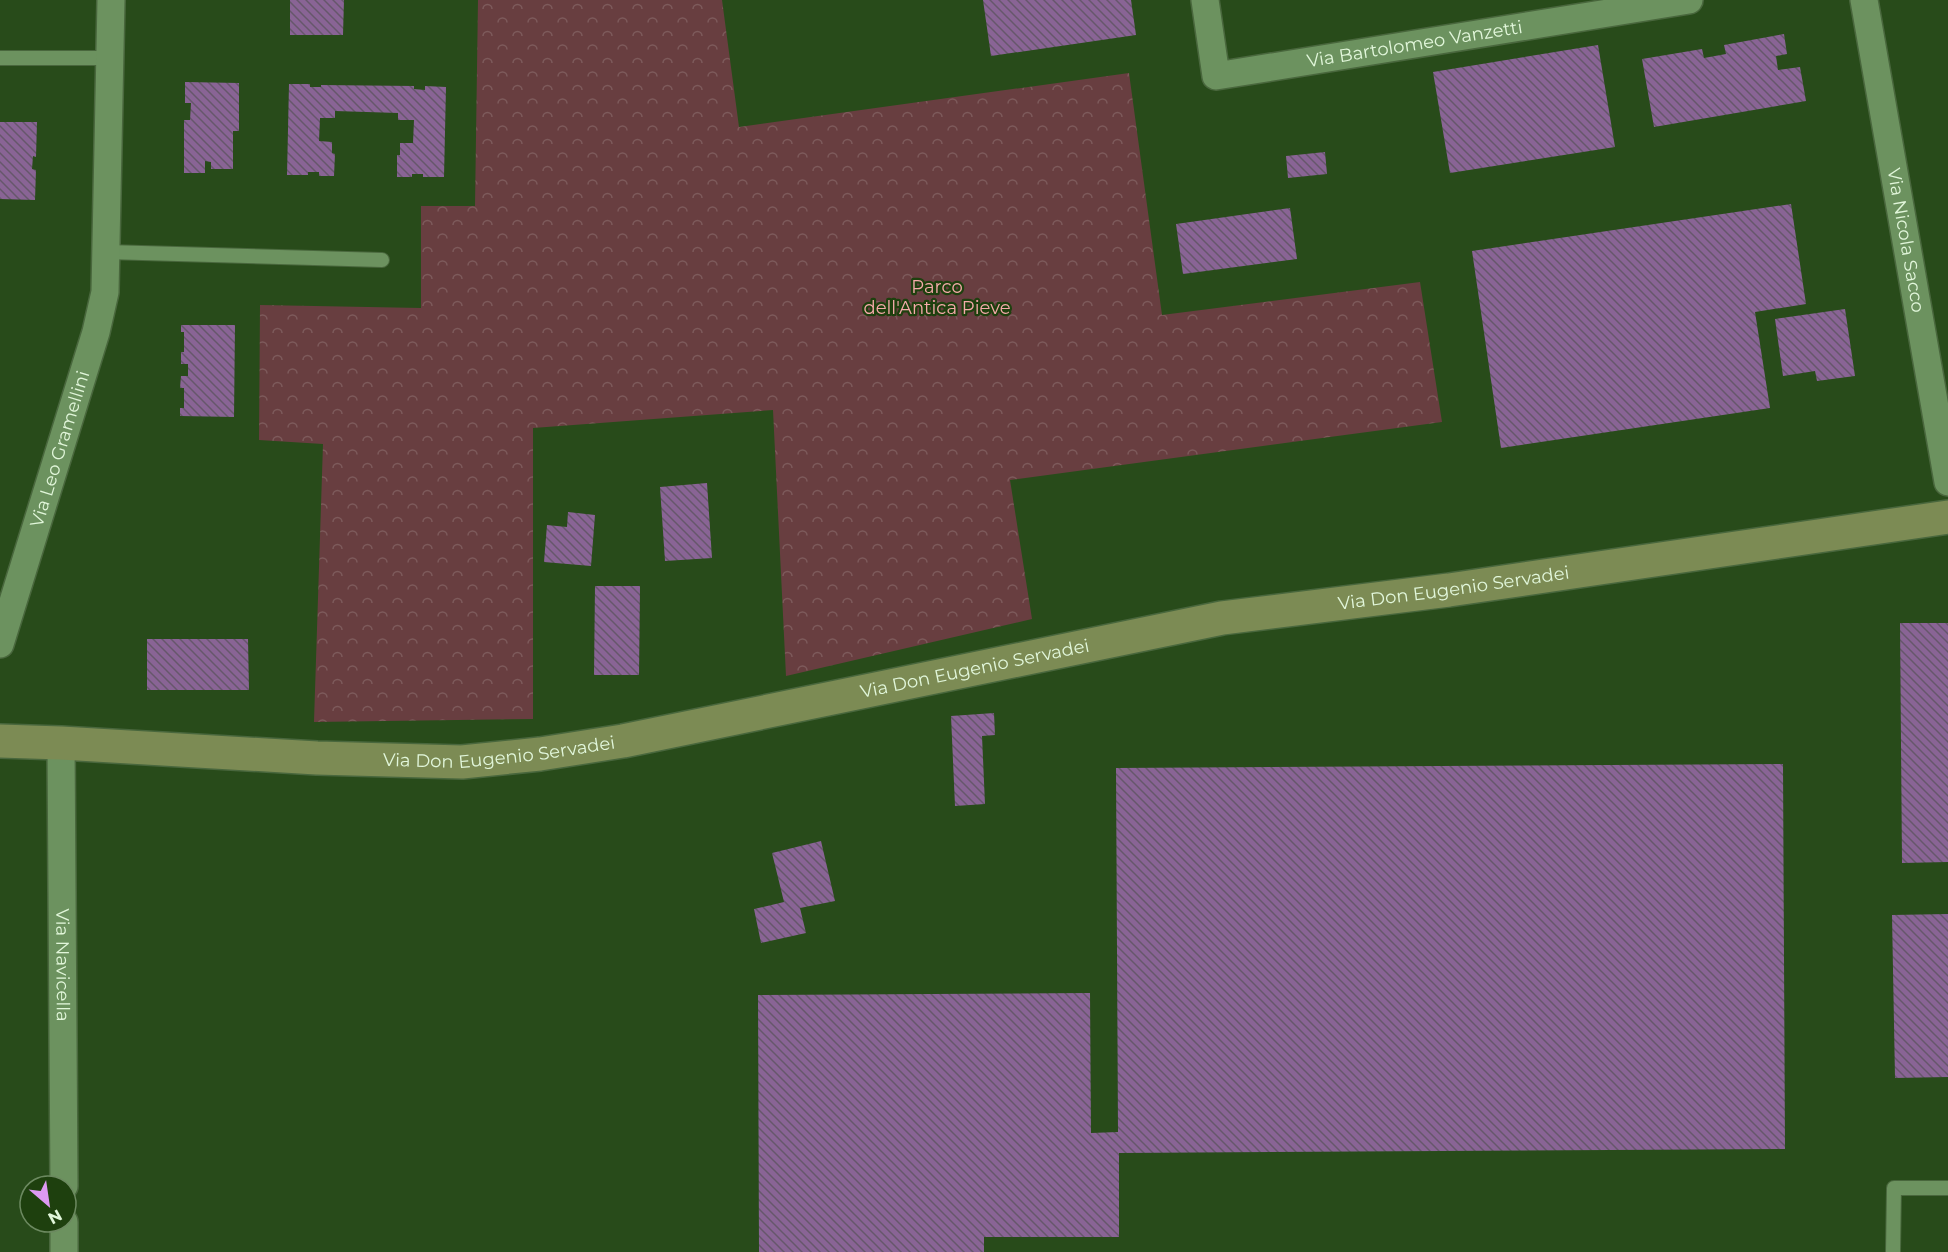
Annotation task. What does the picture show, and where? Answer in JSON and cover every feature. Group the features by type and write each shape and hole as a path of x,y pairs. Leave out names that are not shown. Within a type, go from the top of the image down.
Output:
{"street":[{"name":"Via Leo Gramellini","path":"0,644 96,332 105,292 111,0"},
{"name":"Via Bartolomeo Vanzetti","path":"1205,0 1216,76 1689,0"},
{"name":"Via Nicola Sacco","path":"1864,0 1948,482"},
{"name":"Via Don Eugenio Servadei","path":"0,741 317,758 462,762 540,754 623,741 1222,618 1449,590 1948,517"},
{"name":"Via Navicella","path":"61,743 64,1174"},
{"path":"64,1234 64,1252"}],"lane":[{"path":"0,58 109,58"},
{"path":"107,252 382,260"},
{"path":"1893,1252 1894,1188 1948,1188"}],"green space":[{"name":"Parco dell'Antica Pieve","path":"478,0 722,0 739,127 1129,73 1162,315 1420,282 1442,422 1010,480 1032,619 786,676 773,410 533,428 533,719 314,722 323,444 259,440 260,305 421,308 421,206 475,206"}],"building":[{"path":"290,0 344,0 343,35 290,35"},
{"path":"983,0 1131,0 1136,35 991,56"},
{"path":"1784,34 1787,54 1776,56 1778,70 1800,67 1806,101 1654,127 1642,59 1702,49 1704,58 1726,54 1724,45"},
{"path":"1598,45 1615,147 1450,173 1433,72"},
{"path":"185,82 239,83 239,131 233,131 233,169 211,169 211,162 205,161 205,173 184,173 184,120 190,120 191,103 185,103"},
{"path":"289,84 310,84 310,87 321,87 321,85 414,86 414,89 425,90 425,86 446,87 444,177 423,177 423,174 412,174 412,177 397,177 397,155 400,155 400,143 413,143 414,120 398,120 398,113 335,111 335,118 320,118 319,141 332,142 332,153 335,154 334,176 319,176 319,172 308,172 308,175 287,175"},
{"path":"0,122 37,122 36,157 33,156 32,169 36,170 35,200 0,199"},
{"path":"1325,152 1327,174 1288,178 1286,156"},
{"path":"1791,204 1806,304 1755,312 1770,408 1501,448 1472,251"},
{"path":"1290,208 1297,259 1183,274 1176,224"},
{"path":"1845,309 1855,376 1817,381 1815,371 1783,376 1775,319"},
{"path":"181,325 235,325 234,417 180,416 180,408 184,408 184,388 180,388 181,376 188,376 188,364 181,364 181,352 184,352 184,332 181,332"},
{"path":"707,483 712,558 665,561 660,487"},
{"path":"568,512 595,515 591,566 544,562 547,525 567,527"},
{"path":"595,586 640,586 639,675 594,675"},
{"path":"1900,623 1948,623 1948,862 1902,863"},
{"path":"147,639 248,639 249,690 147,690"},
{"path":"994,713 995,735 982,736 985,804 955,806 951,716"},
{"path":"1783,764 1785,1149 1119,1153 1119,1237 984,1237 984,1252 759,1252 758,995 1090,993 1091,1133 1118,1132 1116,768"},
{"path":"821,841 835,901 800,908 806,933 761,943 754,909 784,902 772,853"},
{"path":"1948,914 1948,1077 1895,1078 1892,915"}]}
